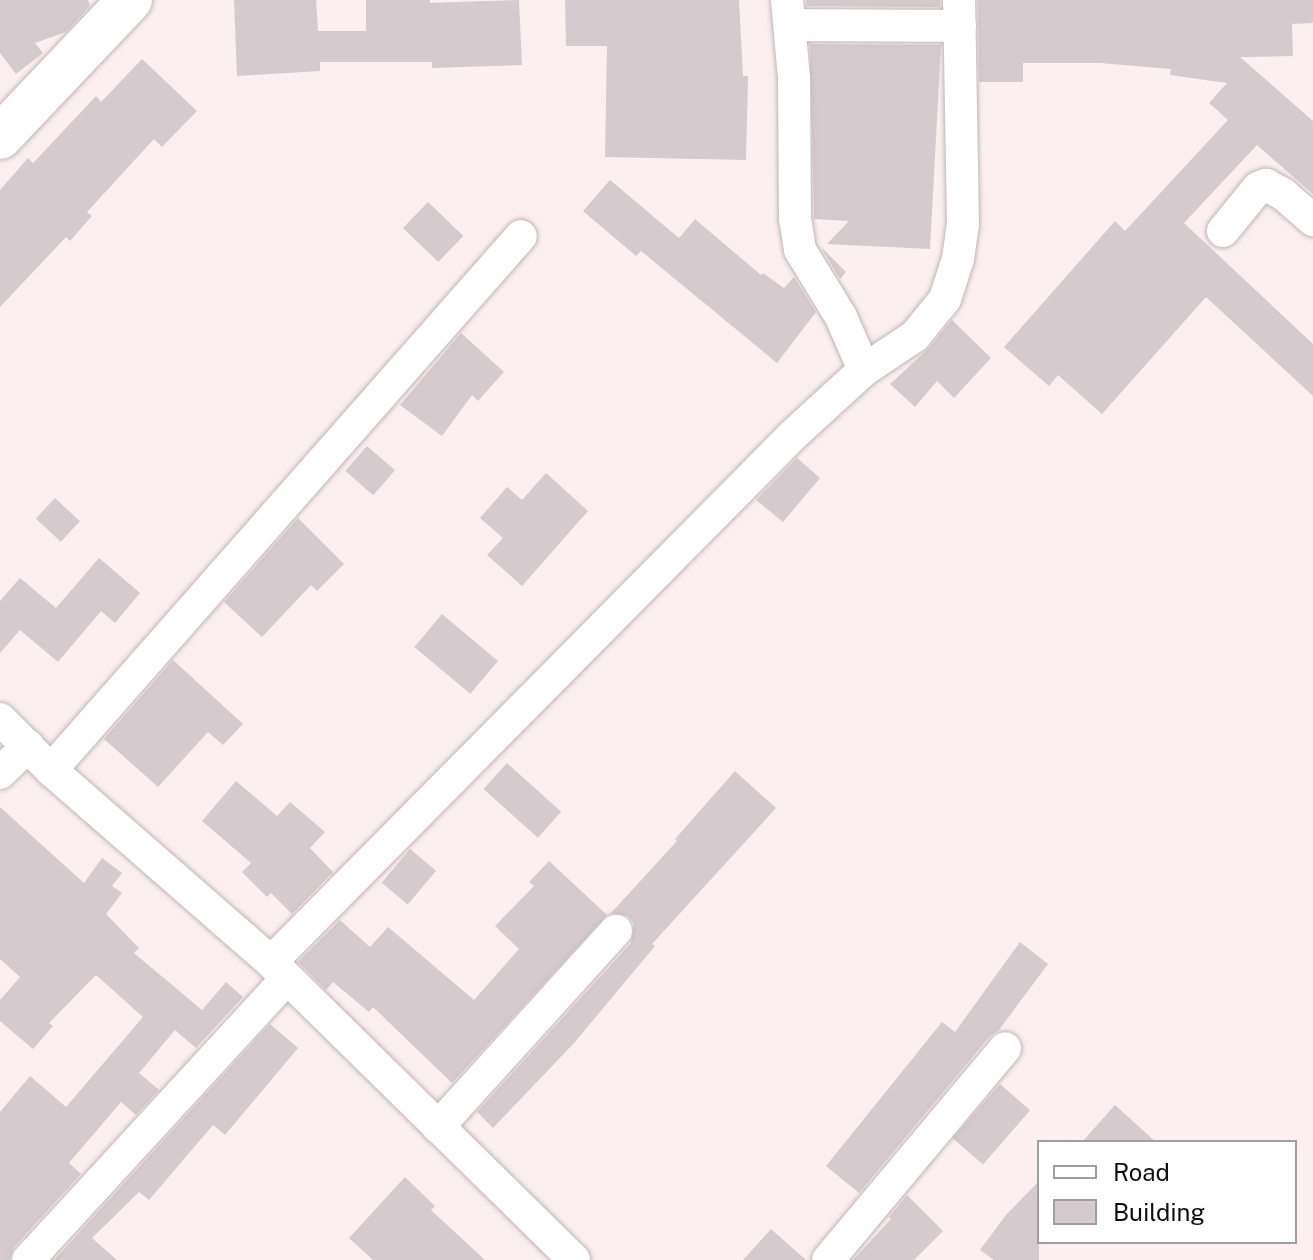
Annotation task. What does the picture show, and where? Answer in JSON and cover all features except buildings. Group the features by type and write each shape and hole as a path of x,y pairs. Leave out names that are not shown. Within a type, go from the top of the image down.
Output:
{"main road":[{"path":"0,137 130,0"}],"street":[{"path":"28,1260 279,970 793,435 864,370 915,336 945,299 958,259 963,225 960,13 788,13 795,218 800,250 841,317 864,370"},
{"path":"1223,231 1258,188 1266,185 1283,194 1313,220"},
{"path":"51,770 521,236"},
{"path":"0,719 51,770 279,970 574,1260"},
{"path":"0,773 28,746"},
{"path":"438,1127 616,931"},
{"path":"828,1260 1005,1048"}]}
